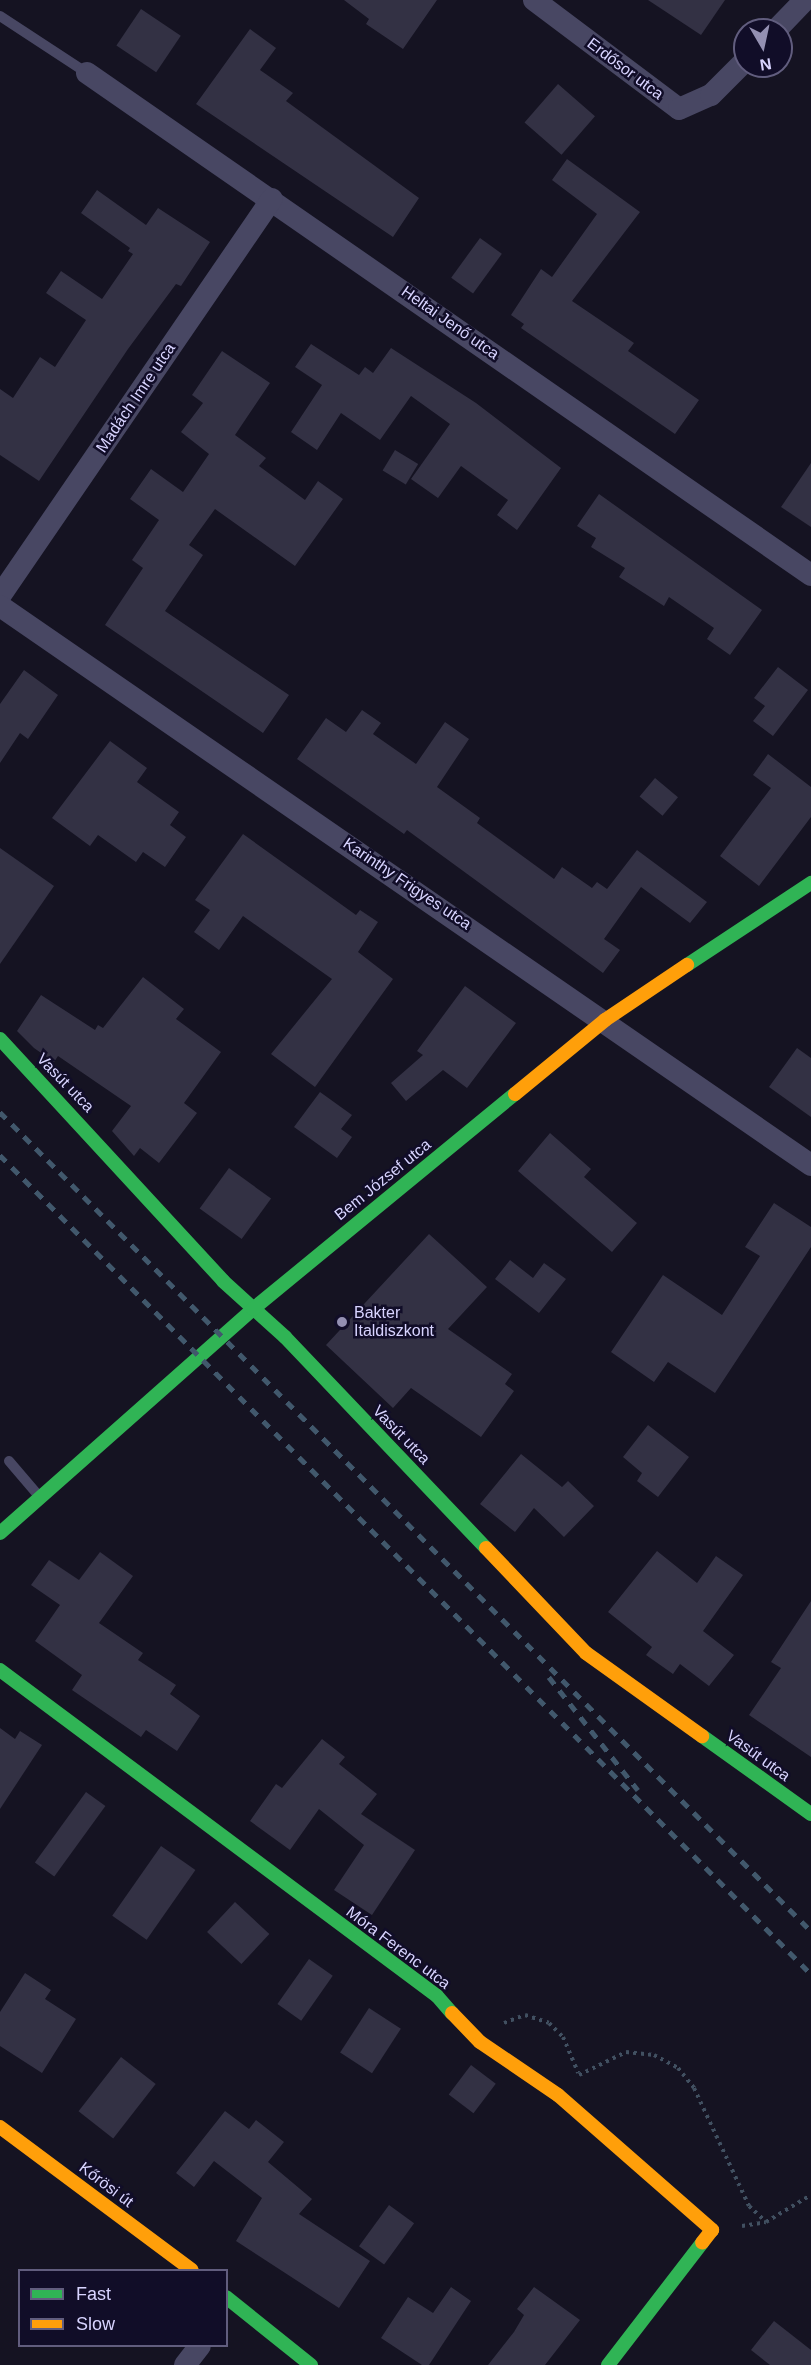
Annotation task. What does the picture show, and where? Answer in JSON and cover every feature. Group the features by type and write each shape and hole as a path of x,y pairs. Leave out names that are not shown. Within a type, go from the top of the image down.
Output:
{"street":[{"name":"Erdősor utca","path":"534,0 678,109 711,95 733,73"},
{"path":"788,18 806,0"},
{"name":"Heltai Jenő utca","path":"87,73 272,199 811,575"},
{"name":"Madách Imre utca","path":"0,596 272,199"},
{"name":"Karinthy Frigyes utca","path":"0,606 605,1020 811,1165"},
{"name":"Bem József utca","path":"0,1533 252,1308 605,1020 811,883"},
{"name":"Vasút utca","path":"0,1039 68,1109 223,1281 285,1337 586,1653 811,1814"},
{"name":"Móra Ferenc utca","path":"0,1670 437,1996 480,2042 558,2095 712,2230"},
{"name":"Kőrösi út","path":"0,2127 189,2269"},
{"path":"608,2365 712,2230"},
{"path":"228,2302 311,2365"},
{"path":"185,2365 199,2347"}],"lane":[{"path":"0,16 87,73"},
{"path":"9,1461 40,1497"}],"path":[{"path":"480,2042 511,2019 533,2016 563,2037 578,2076"},
{"path":"558,2095 578,2076 626,2052 654,2055 678,2068 694,2088 749,2206 766,2222"},
{"path":"712,2230 766,2222 811,2195"}],"building":[{"path":"344,0 437,0 403,49 366,24 369,19"},
{"path":"648,0 725,0 701,35"},
{"path":"141,9 181,36 156,72 116,45"},
{"path":"250,29 276,48 260,70 293,93 286,101 419,198 393,237 196,104"},
{"path":"558,84 595,116 562,155 525,122"},
{"path":"567,159 640,212 572,301 634,343 628,351 699,400 675,434 521,328 524,324 511,315 541,269 552,277 597,214 552,180"},
{"path":"97,190 146,225 158,208 210,242 181,286 176,284 128,349 39,481 0,455 0,389 13,398 40,357 55,367 86,320 46,293 61,271 102,299 133,254 128,251 130,248 81,213"},
{"path":"480,238 502,254 473,294 451,278"},
{"path":"311,344 359,375 365,367 373,373 391,348 476,403 561,468 517,530 497,515 508,500 461,466 438,498 411,479 450,424 411,396 380,440 341,413 317,450 291,432 322,385 295,367"},
{"path":"222,351 270,383 235,435 266,458 259,466 305,500 318,481 343,499 295,566 215,509 189,545 203,555 165,611 289,695 263,733 105,625 143,568 132,560 159,520 130,499 151,469 183,492 209,454 181,432 203,403 192,395"},
{"path":"395,450 418,464 406,484 383,471"},
{"path":"811,463 811,527 781,507"},
{"path":"599,494 762,610 730,655 707,639 714,628 669,597 664,606 619,577 625,568 591,547 596,538 577,526"},
{"path":"778,667 808,690 773,736 753,721 765,706 754,698"},
{"path":"24,670 58,695 28,739 20,733 0,763 0,704"},
{"path":"362,710 381,723 373,734 416,764 445,722 469,739 437,787 480,818 477,823 554,879 562,867 592,888 597,882 607,889 637,850 707,902 690,923 641,887 604,939 620,950 603,973 407,830 404,834 297,759 326,718 346,732"},
{"path":"110,741 147,768 137,782 179,812 170,825 186,837 165,867 143,852 136,862 98,835 90,846 52,818"},
{"path":"768,754 811,787 811,817 759,886 720,856 771,788 753,775"},
{"path":"655,778 678,797 663,816 640,796"},
{"path":"243,834 356,915 360,910 378,922 358,952 393,979 315,1087 271,1054 332,979 243,916 219,950 194,932 210,910 195,900"},
{"path":"0,848 54,886 0,964"},
{"path":"143,977 184,1009 176,1019 221,1052 184,1103 197,1113 159,1163 140,1148 134,1156 112,1131 131,1106 58,1056 54,1062 34,1048 17,1031 41,995 95,1030 98,1025 103,1028"},
{"path":"465,986 516,1023 467,1088 443,1070 406,1101 391,1083 423,1055 417,1051"},
{"path":"797,1048 811,1058 811,1117 769,1087"},
{"path":"320,1092 352,1115 341,1129 352,1137 337,1158 294,1127"},
{"path":"550,1133 591,1169 584,1177 637,1223 612,1252 518,1171"},
{"path":"229,1168 271,1199 242,1239 200,1208"},
{"path":"774,1203 811,1227 811,1247 715,1393 668,1362 654,1382 611,1352 663,1275 722,1315 760,1256 745,1247"},
{"path":"429,1234 487,1287 448,1329 512,1374 505,1384 514,1391 481,1437 411,1388 393,1408 326,1345"},
{"path":"510,1260 533,1278 544,1263 566,1279 539,1313 495,1279"},
{"path":"648,1425 689,1457 658,1497 637,1481 642,1473 623,1457"},
{"path":"521,1454 562,1487 568,1481 594,1506 564,1537 534,1508 515,1532 480,1504"},
{"path":"657,1551 697,1583 716,1556 743,1575 703,1631 734,1655 709,1686 680,1664 673,1674 646,1655 652,1647 608,1612"},
{"path":"100,1552 133,1576 99,1623 143,1653 138,1660 176,1685 170,1694 200,1716 177,1751 146,1730 141,1737 72,1690 82,1675 35,1641 60,1605 31,1585 49,1560 79,1580"},
{"path":"811,1601 811,1757 749,1715 781,1668 771,1662"},
{"path":"0,1728 15,1739 20,1731 42,1745 0,1809"},
{"path":"322,1739 345,1757 339,1764 377,1794 361,1814 415,1850 372,1915 334,1890 364,1845 319,1809 290,1850 250,1821 276,1784 282,1788"},
{"path":"86,1792 105,1806 54,1876 35,1862"},
{"path":"161,1846 195,1870 147,1940 112,1916"},
{"path":"235,1902 269,1934 241,1964 207,1932"},
{"path":"309,1959 333,1976 301,2021 277,2004"},
{"path":"25,1973 51,1990 45,1999 76,2019 42,2073 0,2046 0,2012"},
{"path":"369,2008 401,2029 372,2073 340,2052"},
{"path":"121,2057 156,2084 113,2138 79,2111"},
{"path":"471,2065 496,2084 473,2113 449,2095"},
{"path":"225,2111 249,2129 256,2120 284,2142 268,2162 312,2199 299,2214 370,2261 339,2308 236,2241 262,2198 214,2161 194,2187 176,2173"},
{"path":"389,2205 414,2223 384,2264 359,2246"},
{"path":"451,2287 471,2301 429,2365 422,2365 381,2338 408,2297 433,2313"},
{"path":"534,2287 580,2320 545,2365 488,2365 514,2332 524,2315 517,2309"},
{"path":"774,2321 811,2350 811,2365 770,2365 751,2350"}],"railway":[{"path":"0,1112 811,1931"},
{"path":"0,1155 811,1974"},
{"path":"549,1677 638,1790"}],"traffic: fast":[{"path":"687,965 811,883"},
{"path":"0,1039 223,1281 285,1337 486,1548"},
{"path":"0,1533 253,1309 515,1094"},
{"path":"0,1670 437,1996 452,2013"},
{"path":"702,1736 811,1814"},
{"path":"608,2365 702,2243"},
{"path":"228,2299 311,2365"}],"traffic: slow":[{"path":"515,1094 605,1020 687,965"},
{"path":"486,1548 586,1653 702,1736"},
{"path":"452,2013 480,2042 558,2095 712,2230 702,2243"},
{"path":"0,2127 191,2269"}],"place":[{"name":"Bakter Italdiszkont","path":"342,1322"}]}
